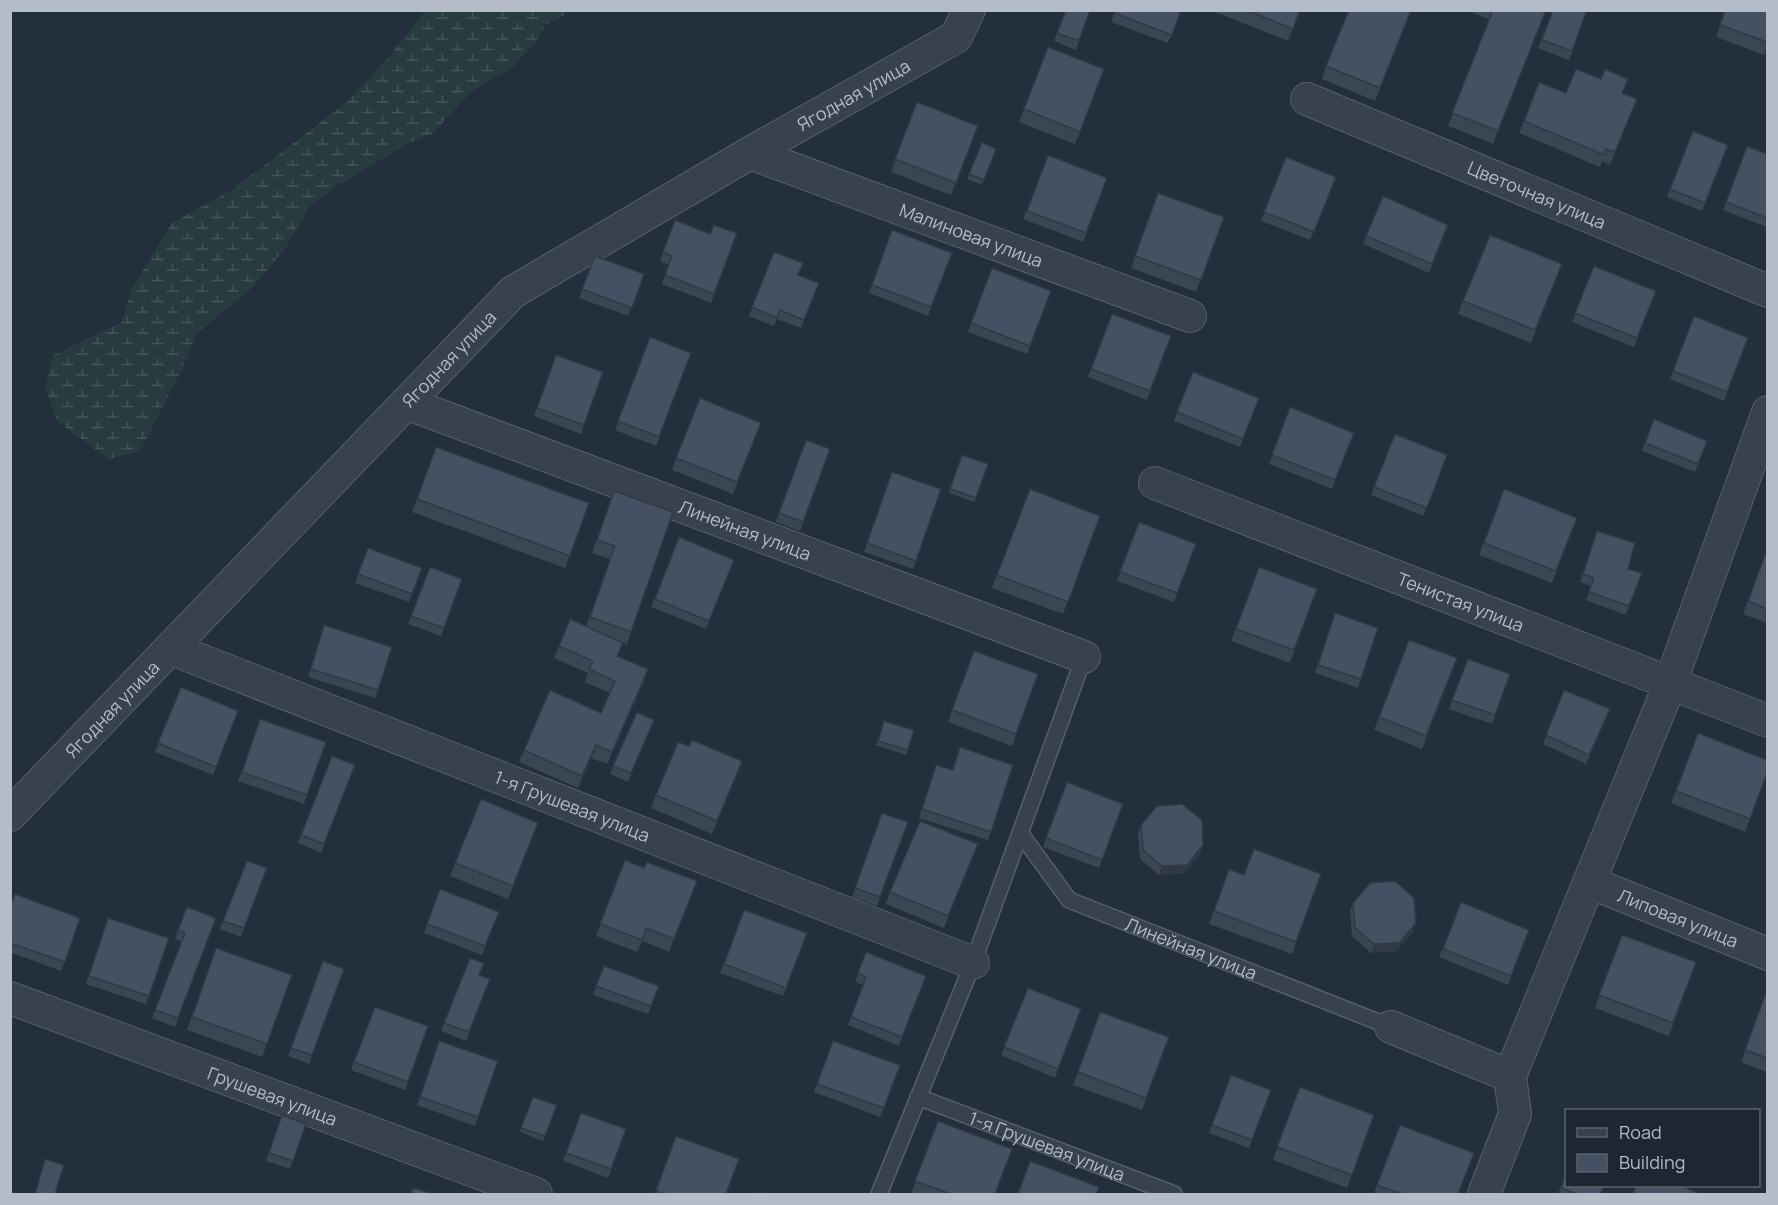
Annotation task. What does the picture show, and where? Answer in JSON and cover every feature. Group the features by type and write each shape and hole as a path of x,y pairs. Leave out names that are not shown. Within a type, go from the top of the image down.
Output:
{"street":[{"name":"Ягодная улица","path":"10,815 513,292 750,153 956,37 969,10"},
{"name":"Цветочная улица","path":"1307,99 1767,291"},
{"name":"Малиновая улица","path":"750,153 1190,316"},
{"name":"Линейная улица","path":"406,403 1084,657"},
{"path":"1484,1194 1515,1114 1510,1076 1670,684 1767,412"},
{"name":"Тенистая улица","path":"1155,483 1767,721"},
{"name":"1-я Грушевая улица","path":"172,649 973,963"},
{"name":"Липовая улица","path":"1589,882 1767,954"},
{"name":"Грушевая улица","path":"10,998 536,1194"},
{"path":"1390,1027 1510,1076"}],"lane":[{"path":"879,1194 973,963 1084,657"},
{"name":"Линейная улица","path":"1021,834 1069,900 1390,1027"},
{"name":"1-я Грушевая улица","path":"918,1098 1174,1194"}],"green space":[{"path":"425,11 572,11 545,25 536,42 511,69 473,90 432,134 409,143 333,188 308,208 287,246 253,287 196,334 182,369 140,451 109,459 58,422 45,388 53,355 121,323 132,288 172,223 232,190 347,102 390,56"}],"building":[{"path":"1066,10 1090,10 1079,41 1057,33"},
{"path":"1115,10 1181,10 1172,35 1114,13"},
{"path":"1247,10 1300,10 1293,29"},
{"path":"1349,10 1411,10 1380,88 1326,66"},
{"path":"1493,10 1546,10 1498,131 1452,113"},
{"path":"1553,10 1587,10 1572,51 1542,40"},
{"path":"1725,10 1764,10 1767,12 1767,42 1720,25"},
{"path":"1048,47 1104,69 1080,132 1024,109"},
{"path":"1576,69 1601,79 1605,69 1628,79 1622,93 1637,99 1615,152 1606,149 1604,155 1524,121 1539,82 1566,93"},
{"path":"917,102 978,126 956,183 895,159"},
{"path":"1693,131 1728,145 1705,203 1670,189"},
{"path":"982,142 996,149 984,180 969,174"},
{"path":"1747,146 1767,154 1767,218 1726,202"},
{"path":"1048,155 1107,178 1086,233 1027,211"},
{"path":"1286,157 1336,177 1314,232 1264,212"},
{"path":"1158,193 1224,217 1201,280 1135,256"},
{"path":"1383,196 1448,225 1432,264 1366,236"},
{"path":"675,220 710,234 714,225 737,233 714,294 665,275 672,256 663,252"},
{"path":"892,230 952,253 931,307 872,285"},
{"path":"1490,235 1562,264 1535,330 1463,301"},
{"path":"774,252 803,263 798,275 819,283 804,320 780,310 777,318 752,307"},
{"path":"595,256 644,274 632,308 582,289"},
{"path":"1594,266 1656,291 1637,338 1575,313"},
{"path":"992,268 1051,291 1030,346 971,323"},
{"path":"1112,314 1171,336 1150,391 1091,369"},
{"path":"1694,316 1748,338 1727,392 1673,371"},
{"path":"650,337 691,353 659,437 618,421"},
{"path":"556,355 603,372 584,425 537,408"},
{"path":"1193,372 1259,398 1243,439 1177,412"},
{"path":"700,398 761,423 737,482 676,458"},
{"path":"1290,407 1354,433 1335,480 1272,455"},
{"path":"1654,419 1707,441 1698,464 1645,443"},
{"path":"1395,434 1447,455 1427,508 1374,487"},
{"path":"806,440 830,449 803,522 779,513"},
{"path":"436,447 589,503 570,556 417,499"},
{"path":"962,455 988,464 976,498 950,489"},
{"path":"892,472 941,489 916,561 867,543"},
{"path":"1030,489 1100,516 1068,602 997,575"},
{"path":"1504,489 1577,518 1556,571 1484,543"},
{"path":"614,491 673,512 631,632 590,617 615,546 597,540"},
{"path":"1139,522 1196,544 1177,593 1120,572"},
{"path":"1597,531 1635,543 1628,569 1642,573 1629,606 1589,592 1594,578 1583,574"},
{"path":"679,537 734,560 709,621 655,599"},
{"path":"368,548 422,568 412,594 358,574"},
{"path":"1767,550 1767,609 1748,601"},
{"path":"430,567 462,579 444,628 411,616"},
{"path":"1259,567 1317,589 1294,650 1236,629"},
{"path":"1335,613 1378,628 1361,679 1318,665"},
{"path":"570,619 623,643 617,656 648,669 612,752 596,745 582,776 524,750 550,690 601,713 615,681 589,669 593,661 559,646"},
{"path":"324,625 392,647 378,690 311,669"},
{"path":"1409,640 1457,658 1426,736 1379,717"},
{"path":"974,651 1038,674 1016,734 952,710"},
{"path":"1468,659 1510,674 1495,715 1452,700"},
{"path":"181,687 238,711 216,767 158,743"},
{"path":"1564,690 1610,709 1589,755 1546,735"},
{"path":"637,712 654,720 631,773 613,766"},
{"path":"260,719 326,742 307,795 242,772"},
{"path":"884,721 914,730 908,750 878,741"},
{"path":"1698,733 1767,760 1767,773 1750,819 1676,791"},
{"path":"692,740 742,761 717,821 656,795 678,742 689,746"},
{"path":"960,747 1013,765 991,832 922,809 936,765 953,770"},
{"path":"332,756 355,765 324,844 301,835"},
{"path":"1067,782 1123,804 1102,860 1046,838"},
{"path":"481,799 538,823 513,886 455,863"},
{"path":"1182,804 1202,820 1203,845 1187,865 1162,866 1143,850 1141,825 1157,806"},
{"path":"882,813 908,822 880,897 855,888"},
{"path":"920,821 978,844 948,916 890,892"},
{"path":"1254,849 1321,874 1296,942 1214,911 1229,869 1244,875"},
{"path":"625,860 644,868 647,862 697,881 674,939 646,928 642,940 600,924"},
{"path":"247,861 267,868 244,928 223,921"},
{"path":"1395,881 1414,898 1416,923 1399,943 1374,944 1355,928 1353,903 1370,883"},
{"path":"440,889 499,912 485,946 427,924"},
{"path":"15,894 80,918 65,962 10,943 10,907"},
{"path":"1461,902 1529,930 1511,976 1443,949"},
{"path":"187,907 216,918 178,1018 155,1010 185,933 178,930"},
{"path":"744,910 807,933 786,988 724,964"},
{"path":"108,918 169,938 149,996 89,976"},
{"path":"1622,935 1696,962 1673,1023 1599,995"},
{"path":"216,948 292,975 267,1044 192,1017"},
{"path":"866,952 926,976 902,1037 851,1017 866,977 858,973"},
{"path":"470,958 484,963 479,975 490,979 469,1032 444,1023"},
{"path":"323,961 344,969 312,1055 291,1048"},
{"path":"604,966 659,986 651,1006 596,986"},
{"path":"1028,988 1081,1009 1058,1069 1004,1047"},
{"path":"1767,990 1767,1058 1745,1050"},
{"path":"375,1007 428,1026 408,1082 354,1062"},
{"path":"1100,1012 1169,1037 1146,1098 1078,1072"},
{"path":"439,1041 498,1061 478,1117 420,1097"},
{"path":"833,1041 900,1065 884,1108 817,1084"},
{"path":"1231,1075 1271,1090 1252,1140 1212,1125"},
{"path":"1300,1087 1374,1115 1352,1175 1277,1147"},
{"path":"533,1097 557,1105 545,1136 521,1128"},
{"path":"581,1113 626,1129 611,1169 566,1153"},
{"path":"282,1115 306,1124 293,1161 269,1153"},
{"path":"938,1121 1012,1149 995,1194 951,1194 915,1181"},
{"path":"1400,1125 1474,1153 1458,1194 1403,1194 1377,1185"},
{"path":"676,1136 739,1159 726,1194 665,1194 656,1191"},
{"path":"45,1159 64,1165 55,1194 35,1194"},
{"path":"1030,1161 1099,1187 1096,1194 1018,1194"},
{"path":"1565,1176 1565,1187 1603,1187 1601,1194 1577,1194 1561,1188"},
{"path":"1635,1187 1684,1187 1701,1194 1633,1194"},
{"path":"413,1188 435,1194 411,1194"}]}
